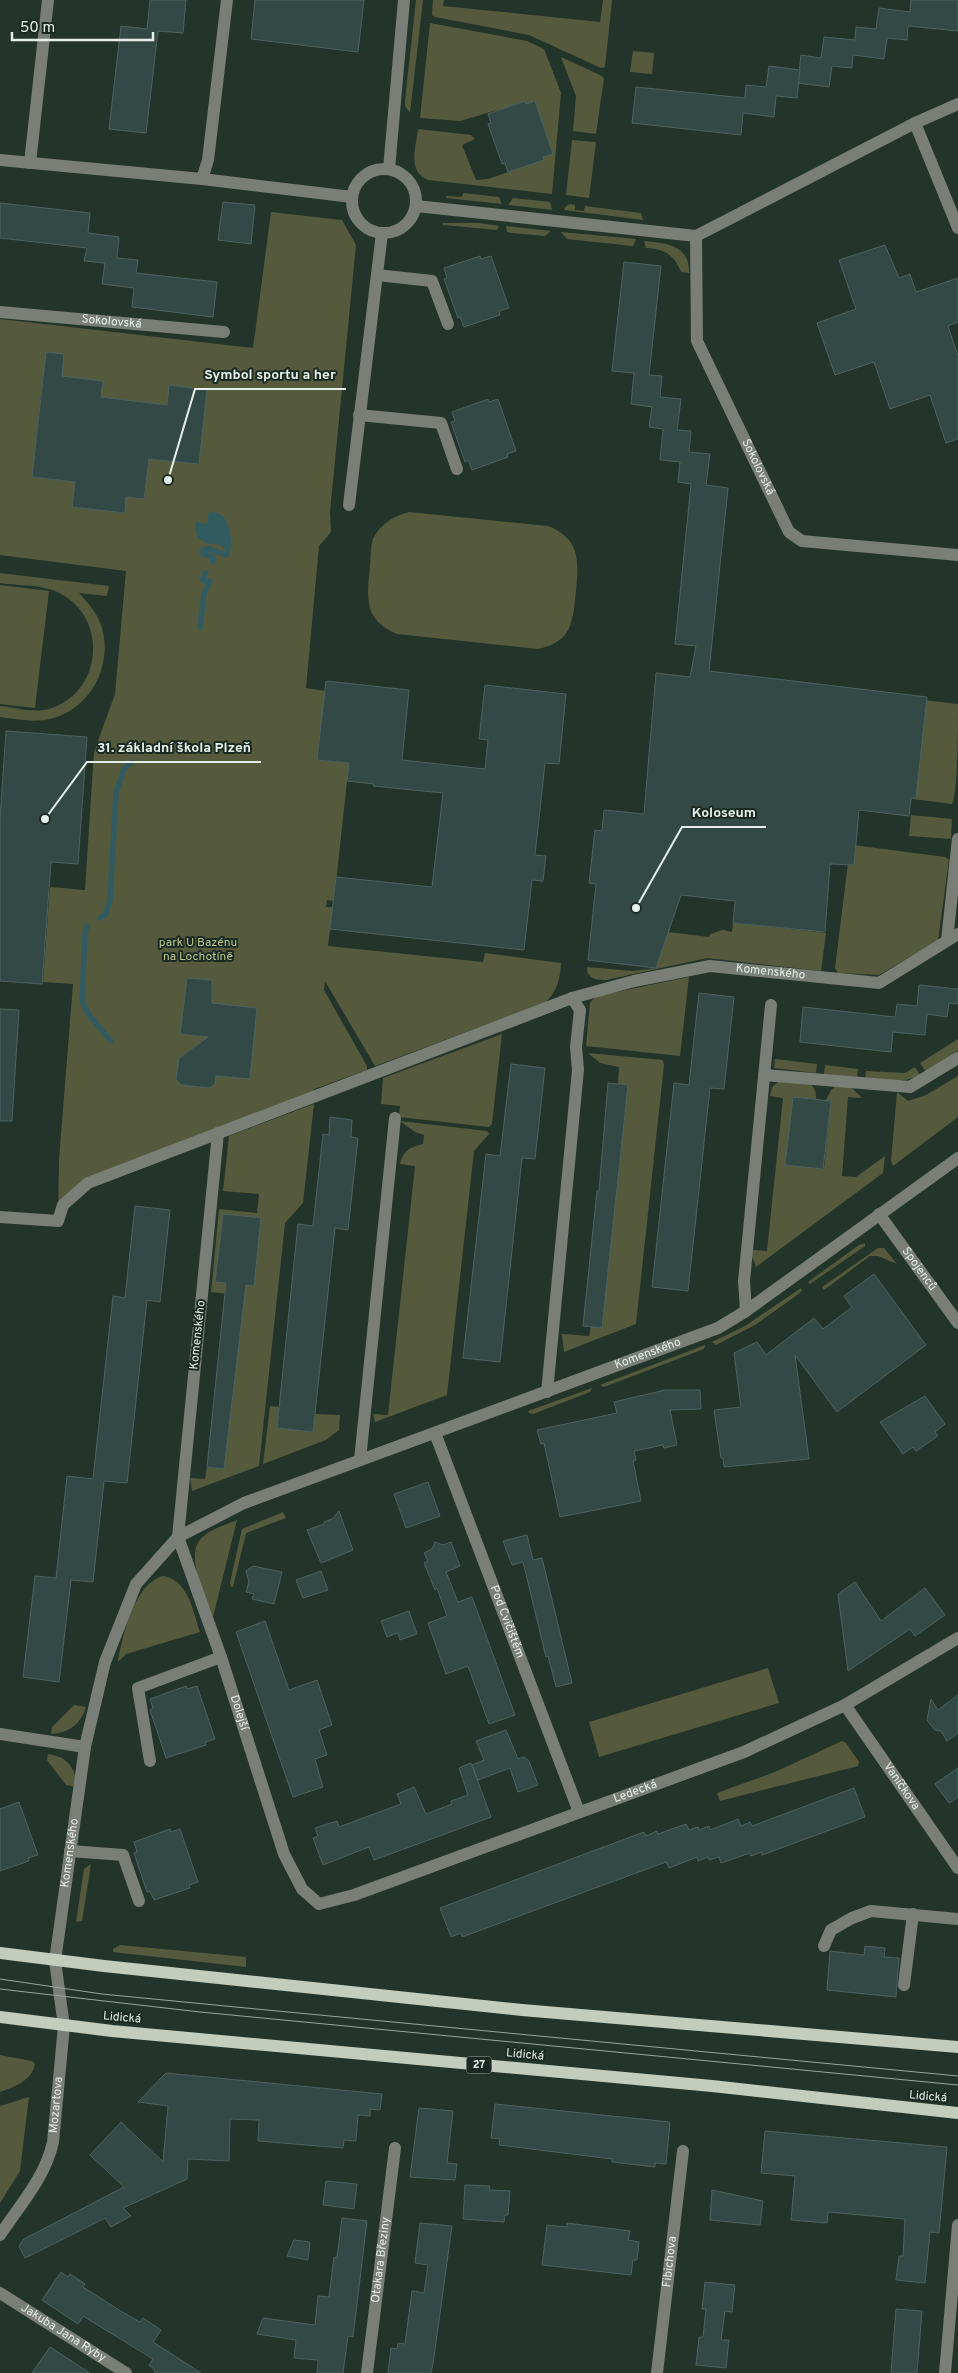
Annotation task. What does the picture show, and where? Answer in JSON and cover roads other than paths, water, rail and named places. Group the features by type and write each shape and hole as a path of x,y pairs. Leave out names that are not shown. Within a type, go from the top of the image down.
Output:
{"main road":[{"path":"0,1953 532,2011 958,2047"},
{"name":"Lidická","path":"0,2017 64,2026 712,2086 928,2112 958,2113"}],"street":[{"path":"30,163 48,0"},
{"path":"202,179 208,160 227,0"},
{"path":"389,169 404,0"},
{"path":"416,206 696,236 915,123 958,104"},
{"path":"915,123 958,228"},
{"path":"0,160 202,179 352,197"},
{"path":"379,169 389,169 407,178 416,196 416,206 408,223 392,232 382,233 373,231 357,219 352,205 352,197 355,187 365,175 379,169"},
{"path":"349,505 382,233"},
{"name":"Sokolovská","path":"696,236 697,341 789,532 802,541 958,555"},
{"path":"377,275 432,281 448,324"},
{"name":"Sokolovská","path":"0,312 224,332"},
{"path":"359,415 441,423 457,469"},
{"path":"953,937 958,840"},
{"name":"Komenského","path":"0,1217 58,1221 63,1205 88,1183 572,998 634,982 710,966 879,983 953,937"},
{"path":"547,1392 578,1070 576,1047 580,1010 572,998"},
{"path":"746,1312 744,1281 771,1005"},
{"path":"764,1075 910,1087 958,1058"},
{"path":"360,1460 395,1118"},
{"name":"Komenského","path":"178,1537 218,1133"},
{"name":"Komenského","path":"55,1960 85,1747 105,1662 136,1584 178,1537 244,1503 704,1333 746,1312 958,1158"},
{"name":"Spojenců","path":"879,1214 958,1323"},
{"name":"Pod Cvičištěm","path":"435,1433 579,1812"},
{"name":"Dolejší","path":"178,1537 220,1657 284,1854 302,1889"},
{"name":"Ledecká","path":"302,1889 319,1904 354,1895 744,1752 845,1704 958,1638"},
{"path":"150,1761 138,1688 220,1657"},
{"name":"Vaníčkova","path":"845,1704 958,1868"},
{"path":"0,1734 85,1747"},
{"path":"70,1851 124,1855 139,1902"},
{"path":"824,1946 831,1930 871,1910 958,1919"},
{"path":"904,1985 913,1914"},
{"name":"Mozartova","path":"0,2234 34,2187 48,2160 53,2142 64,2026 55,1960"},
{"name":"Otakara Březiny","path":"367,2373 395,2148"},
{"name":"Fibichova","path":"657,2373 683,2151"},
{"path":"945,2373 958,2224"},
{"name":"Jakuba Jana Ryby","path":"0,2293 126,2373"}],"water":[{"path":"209,512 216,513 225,518 232,546 224,549 220,545 206,543 198,538 195,528 196,522 207,524"}],"waterway":[{"path":"213,562 213,557 203,554 203,550 209,549 226,555 228,550 225,542"},
{"path":"200,627 204,593 210,582 202,580 206,573"},
{"path":"100,918 106,914 110,900 116,793 124,769 132,762"},
{"path":"87,926 82,1001 89,1015 111,1041"}],"tram line":[{"path":"0,1979 102,1994 958,2076"},
{"path":"0,1989 200,2012 958,2085"}],"place":[{"name":"Symbol sportu a her","path":"168,480"},
{"name":"31. základní škola Plzeň","path":"45,819"},
{"name":"Koloseum","path":"636,908"}],"park label":[{"name":"park U Bazénu na Lochotíně","path":"198,950"}]}
